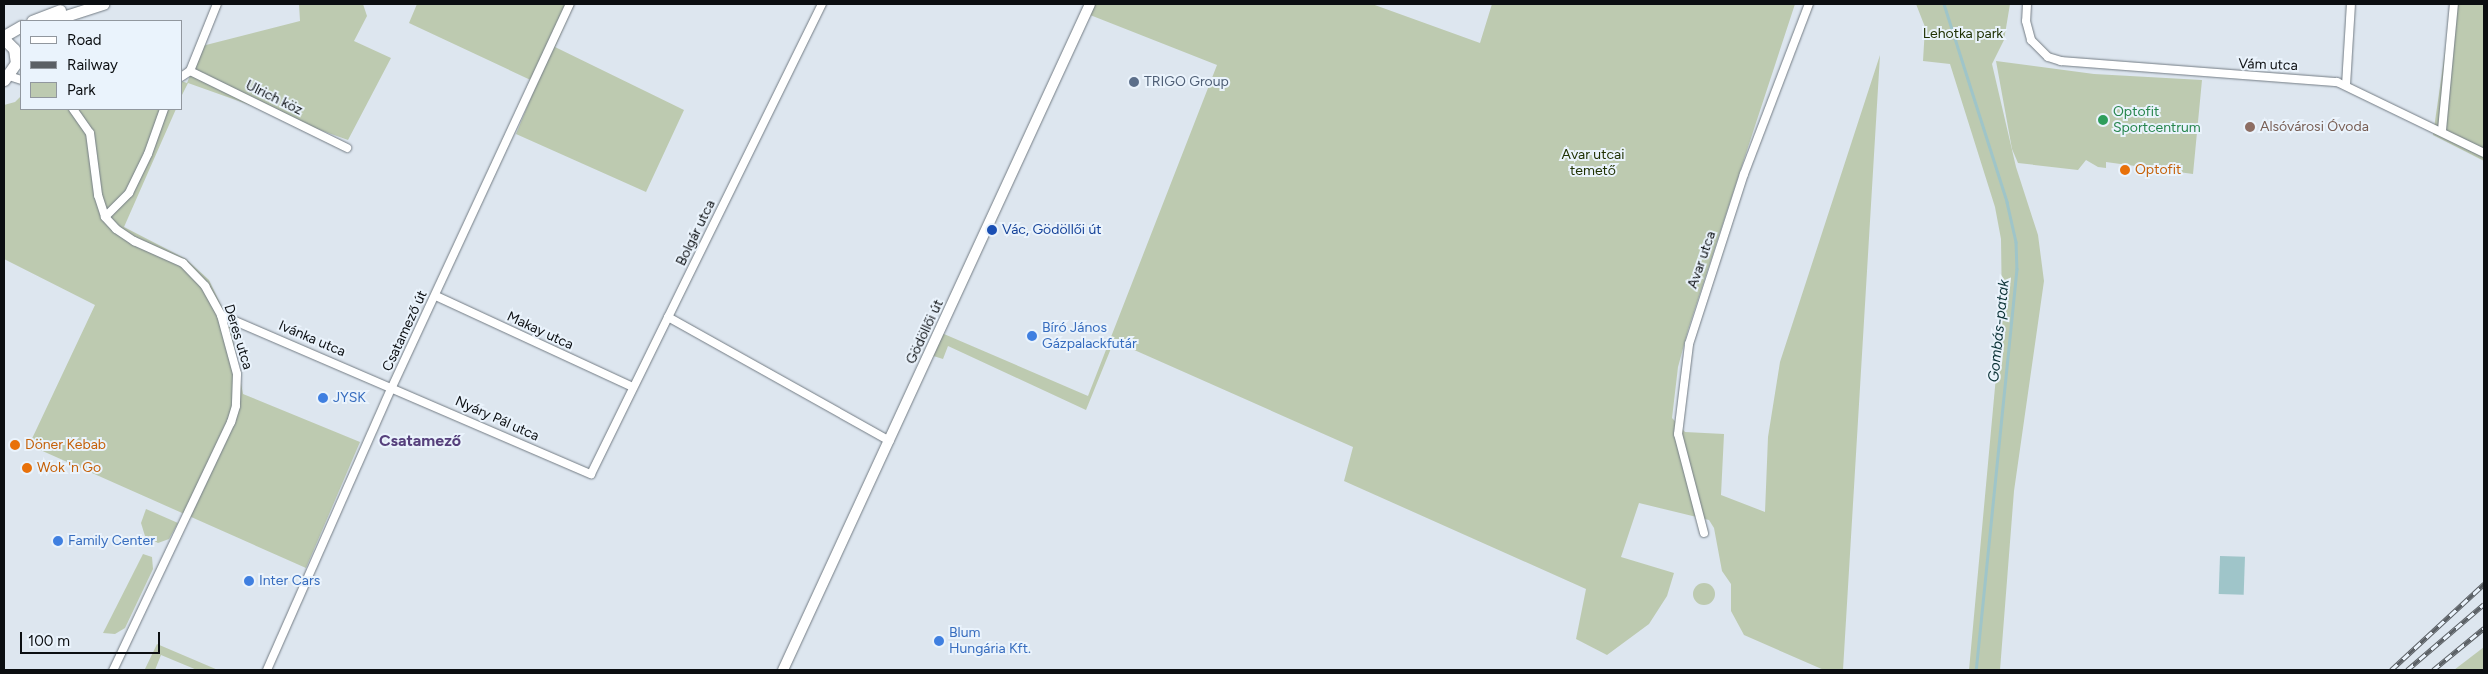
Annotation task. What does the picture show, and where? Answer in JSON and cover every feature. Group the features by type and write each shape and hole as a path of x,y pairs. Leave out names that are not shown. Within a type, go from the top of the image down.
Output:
{"main road":[{"path":"35,20 80,4"},
{"path":"53,20 103,4"},
{"name":"Gödöllői út","path":"783,670 1090,4"},
{"path":"6,78 16,63 18,53 4,37 20,27"}],"street":[{"path":"182,75 190,71 217,4"},
{"name":"Csatamező út","path":"267,670 392,387 436,296 570,4"},
{"name":"Bolgár utca","path":"591,474 822,4"},
{"name":"Avar utca","path":"1704,532 1678,434 1689,344 1744,174 1809,4"},
{"name":"Vám utca","path":"2027,4 2027,30 2038,49 2048,56 2073,64 2234,77 2327,80 2346,85 2442,130 2484,153"},
{"path":"2346,85 2351,4"},
{"path":"2442,130 2454,4"},
{"name":"Ulrich köz","path":"190,71 347,148"},
{"path":"6,78 20,80"},
{"name":"Deres utca","path":"74,110 90,133 98,195 105,217 116,230 134,241 191,269 205,286 221,315 237,374 236,406 113,670"},
{"path":"105,217 129,193 148,154 164,110"},
{"name":"Makay utca","path":"436,296 634,387"},
{"name":"Ivánka utca","path":"221,315 392,387"},
{"path":"668,317 890,441"},
{"name":"Nyáry Pál utca","path":"392,387 591,474"}],"green space":[{"path":"299,4 363,4 367,16 354,41 391,58 348,140 188,83 182,95 182,81 187,83 202,46 300,21"},
{"path":"417,4 574,4 555,47 684,110 646,192 516,134 537,83 409,23"},
{"name":"Avar utcai temető","path":"1089,4 1372,4 1480,43 1492,4 1795,4 1688,330 1678,367 1672,418 1685,432 1724,434 1721,495 1765,512 1768,437 1780,362 1880,55 1843,670 1824,670 1744,635 1731,611 1731,584 1722,571 1714,528 1709,520 1639,503 1621,557 1674,573 1667,596 1649,624 1607,655 1576,639 1586,589 1344,481 1353,447 1114,341 1086,410 948,346 943,359 927,354 937,331 1088,396 1217,65 1085,13"},
{"name":"Lehotka park","path":"1916,4 2010,4 2004,40 1992,64 2016,167 2038,235 2044,281 2014,491 2000,670 1969,670 2002,311 2001,239 1995,207 1950,64 1923,61 1925,27"},
{"path":"2452,4 2484,4 2484,161 2433,135"},
{"name":"Optofit Sportcentrum","path":"1996,61 2094,74 2202,80 2193,174 2106,162 2106,168 2098,167 2086,160 2078,170 2018,163 2012,149"},
{"path":"20,97 20,110 176,110 124,227 186,259 209,280 230,324 243,394 360,442 306,568 29,445 95,305 4,259 4,105 15,102"},
{"path":"146,509 178,523 169,539 158,543 145,536 141,523"},
{"path":"143,554 152,557 153,569 125,628 115,634 103,633"},
{"path":"1704,583 1712,586 1715,594 1712,602 1704,605 1696,602 1693,594 1696,586"},
{"path":"157,644 218,670 197,670 161,655 155,670 145,669"},
{"path":"2484,647 2484,670 2454,670"}],"shaded area":[{"path":"2220,556 2245,557 2244,595 2219,594"}],"waterway":[{"name":"Gombás-patak","path":"1944,4 2007,202 2016,242 2017,269 1976,670"}],"railway":[{"path":"2391,670 2484,584"},
{"path":"2407,670 2484,604"},
{"path":"2433,670 2484,628"}],"place":[{"name":"TRIGO Group","path":"1134,82"},
{"name":"Optofit Sportcentrum","path":"2103,120"},
{"name":"Alsóvárosi Óvoda","path":"2250,127"},
{"name":"Optofit","path":"2125,170"},
{"name":"Vác, Gödöllői út","path":"992,230"},
{"name":"Bíró János Gázpalackfutár","path":"1032,336"},
{"name":"JYSK","path":"323,398"},
{"name":"Döner Kebab","path":"15,445"},
{"name":"Wok 'n Go","path":"27,468"},
{"name":"Family Center","path":"58,541"},
{"name":"Inter Cars","path":"249,581"},
{"name":"Blum Hungária Kft.","path":"939,641"}],"district":[{"name":"Csatamező","path":"420,441"}]}
